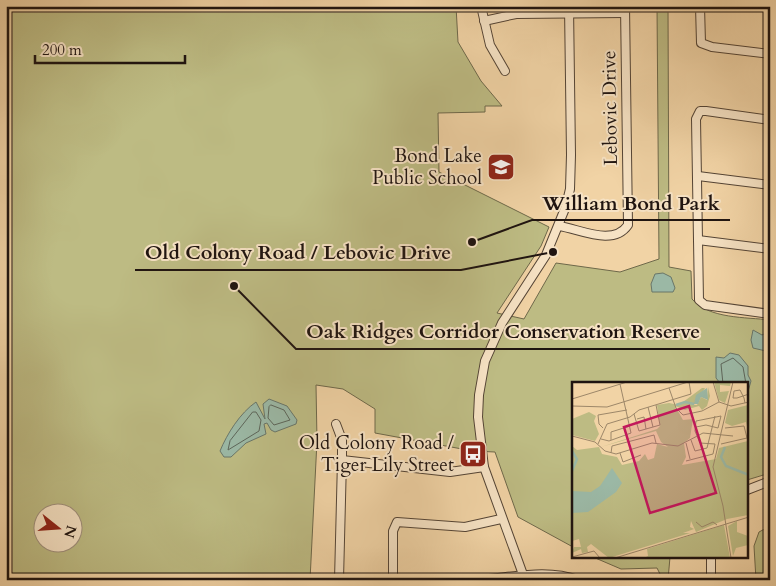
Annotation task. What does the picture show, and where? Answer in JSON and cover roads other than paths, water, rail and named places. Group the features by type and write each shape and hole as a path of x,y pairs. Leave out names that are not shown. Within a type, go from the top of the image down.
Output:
{"street":[{"path":"481,6 490,45 505,71"},
{"path":"700,6 701,43 712,47 769,54 769,6"},
{"path":"484,21 516,14 569,10 625,10"},
{"path":"524,578 501,519 484,467 478,417 480,389 486,362 502,323 515,299 546,255 559,226 570,189 569,10"},
{"name":"Lebovic Drive","path":"559,226 594,234 615,235 623,232 628,225 625,10"},
{"path":"770,120 700,111 696,119 700,302 710,306 770,314"},
{"path":"698,176 770,185"},
{"path":"698,240 770,249"},
{"path":"336,424 342,440 339,580"},
{"path":"342,460 450,472 484,467"},
{"path":"748,490 770,481"},
{"path":"393,580 394,531 397,522 465,527 501,519"},
{"path":"711,580 712,558"},
{"path":"478,580 559,574 578,580"}],"water":[{"path":"663,273 671,277 675,288 673,292 652,292 651,284 655,274"},
{"path":"753,330 762,335 770,331 770,352 753,348 751,340"},
{"path":"730,353 739,355 748,366 748,375 751,381 748,392 748,382 719,382 716,378 716,357 724,358"},
{"path":"269,399 287,406 297,420 296,424 275,432 271,430 267,423 264,424 266,434 246,443 231,457 224,457 220,451 239,418 256,402 265,419 263,404"}],"place":[{"name":"Bond Lake Public School","path":"501,167"},
{"name":"William Bond Park","path":"472,242"},
{"name":"Old Colony Road / Lebovic Drive","path":"553,252"},
{"name":"Oak Ridges Corridor Conservation Reserve","path":"234,286"},
{"name":"Old Colony Road / Tiger Lily Street","path":"473,454"}]}
